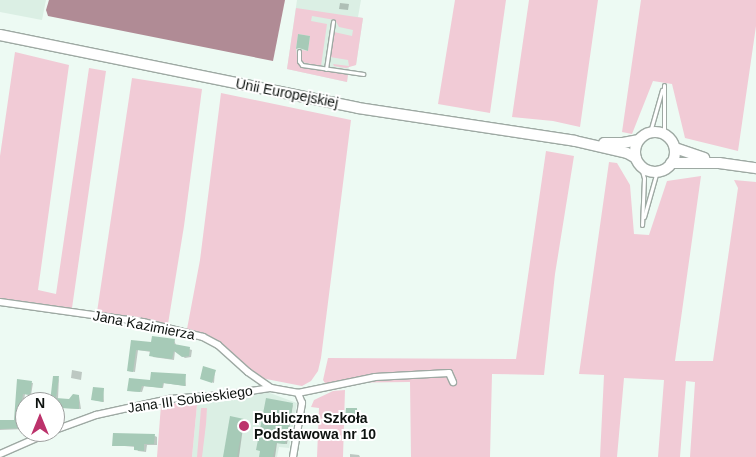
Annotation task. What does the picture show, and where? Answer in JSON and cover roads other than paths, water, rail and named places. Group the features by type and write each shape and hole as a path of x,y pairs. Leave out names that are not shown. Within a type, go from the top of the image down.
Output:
{"main road":[{"name":"Unii Europejskiej","path":"0,35 358,108 575,141 617,151 639,162"},
{"path":"650,132 664,134 671,140 674,148 671,163 657,172 639,162 635,149 638,140 650,132"},
{"name":"Unii Europejskiej","path":"575,141 623,143 638,140"},
{"path":"674,148 719,163"},
{"path":"671,163 719,163 756,168"}],"street":[{"name":"Jana Kazimierza","path":"0,302 144,322 203,337 218,345 248,372 271,388"},
{"path":"293,457 302,403 298,393 375,377 449,373 453,382"},
{"name":"Jana III Sobieskiego","path":"65,426 96,415 155,401 224,395 271,388 298,393"},
{"path":"0,454 27,442"}],"lane":[{"path":"326,69 333,22"},
{"path":"299,51 300,63 363,74"},
{"path":"650,132 664,85 664,134"},
{"path":"639,162 644,178 642,224 657,172"}],"place":[{"name":"Publiczna Szkoła Podstawowa nr 10","path":"244,426"}]}
